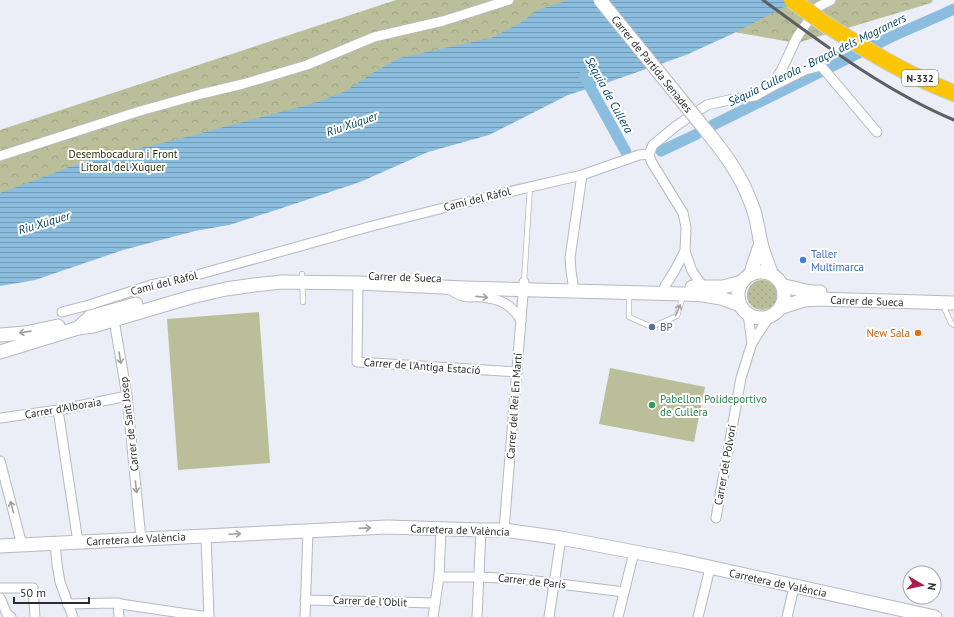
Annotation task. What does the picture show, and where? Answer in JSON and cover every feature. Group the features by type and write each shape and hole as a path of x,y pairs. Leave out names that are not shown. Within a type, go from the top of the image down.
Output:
{"highway":[{"name":"N-332","path":"792,0 825,24 888,62 954,93"}],"street":[{"path":"0,156 140,111 243,84 307,65 374,37 443,21 510,0"},
{"name":"Carrer de Partida Senades","path":"600,0 731,163 742,181 752,203 761,243 771,273"},
{"path":"771,87 782,69 796,37 818,7 831,0"},
{"path":"704,288 692,271 685,251 686,227 683,214 648,154 653,145 676,126 707,105 755,96 805,70 821,66 877,132"},
{"name":"Camí del Ràfol","path":"62,312 90,305 151,285 186,278 372,226 530,186 582,175 639,155 648,154"},
{"path":"573,284 570,258 582,175"},
{"path":"752,274 753,266 761,243"},
{"path":"665,286 685,251"},
{"path":"758,272 771,273 776,276 783,286 785,293 782,307 769,317 755,317 744,310 738,298 738,290 746,277 758,272"},
{"name":"Carrer de Sueca","path":"302,278 445,288 573,284 704,288 723,287 742,282"},
{"name":"Carrer de Sueca","path":"78,328 90,317 113,315 226,289 302,278 523,286 629,294 684,294 722,298 744,310"},
{"name":"Carrer de l'Antiga Estació","path":"358,283 358,362 517,372"},
{"name":"Carrer del Rei En Martí","path":"504,530 523,286"},
{"name":"Carrer de Sueca","path":"783,286 813,292 954,296"},
{"path":"445,288 463,296 495,299 505,303 513,309 521,320"},
{"name":"Carrer de Sueca","path":"782,307 804,300 818,299 948,303"},
{"name":"Carrer del Polvorí","path":"744,310 752,343"},
{"name":"Carrer de Sueca","path":"0,352 78,328 93,326 113,315"},
{"name":"Carrer de Sant Josep","path":"113,315 127,396 141,539"},
{"path":"0,335 25,333 46,329 90,317"},
{"name":"Carrer del Polvorí","path":"716,518 741,378 752,343 769,317"},
{"name":"Carrer d'Alboraia","path":"0,418 58,410 127,396"},
{"path":"58,410 78,542"},
{"path":"0,461 22,545"},
{"name":"Carretera de València","path":"0,546 387,527 504,530 561,538 682,561 935,617"},
{"path":"433,617 439,577 441,529"},
{"path":"477,617 481,530"},
{"path":"304,617 308,531"},
{"path":"67,604 118,603 209,617 206,536"},
{"path":"549,617 561,538"},
{"path":"55,543 60,582 73,617"},
{"path":"618,617 634,552"},
{"path":"698,617 710,568"},
{"name":"Carrer de París","path":"439,577 520,579 624,592"},
{"path":"787,617 794,587"},
{"path":"0,588 33,588 35,617"},
{"path":"0,598 7,614 11,617"},
{"name":"Carrer de l'Oblit","path":"305,600 435,603"},
{"path":"118,603 119,617"}],"lane":[{"path":"523,286 530,186"},
{"path":"302,278 303,302"},
{"path":"629,294 630,317 652,327 676,316 684,294"},
{"path":"948,303 951,323 954,325"}],"green space":[{"name":"Desembocadura i Front Litoral del Xúquer","path":"396,0 933,0 931,3 797,43 728,31 0,267 0,130"},
{"path":"762,280 773,284 777,295 773,306 762,310 751,306 747,295 751,284"},
{"path":"259,312 270,463 178,470 167,319"},
{"name":"Pabellon Polideportivo de Cullera","path":"610,368 705,387 694,442 599,424"}],"water":[{"name":"Riu Xúquer","path":"568,0 798,0 730,35 686,55 568,95 489,135 428,152 360,182 229,225 195,231 123,250 35,280 0,286 0,193 86,161 171,141 315,103 346,91 371,74 399,58 491,38 520,23 538,10"}],"waterway":[{"name":"Sèquia Cullerola - Braçal dels Magraners","path":"713,125 893,36 954,9"},
{"name":"Sèquia de Cullera","path":"584,76 626,152"},
{"name":"Sèquia de Cullera","path":"661,151 697,134"}],"railway":[{"path":"763,0 855,66 903,95 954,120"}],"place":[{"name":"Taller Multimarca","path":"803,260"},
{"name":"BP","path":"652,327"},
{"name":"New Sala","path":"918,333"},
{"name":"Pabellon Polideportivo de Cullera","path":"652,405"}]}
